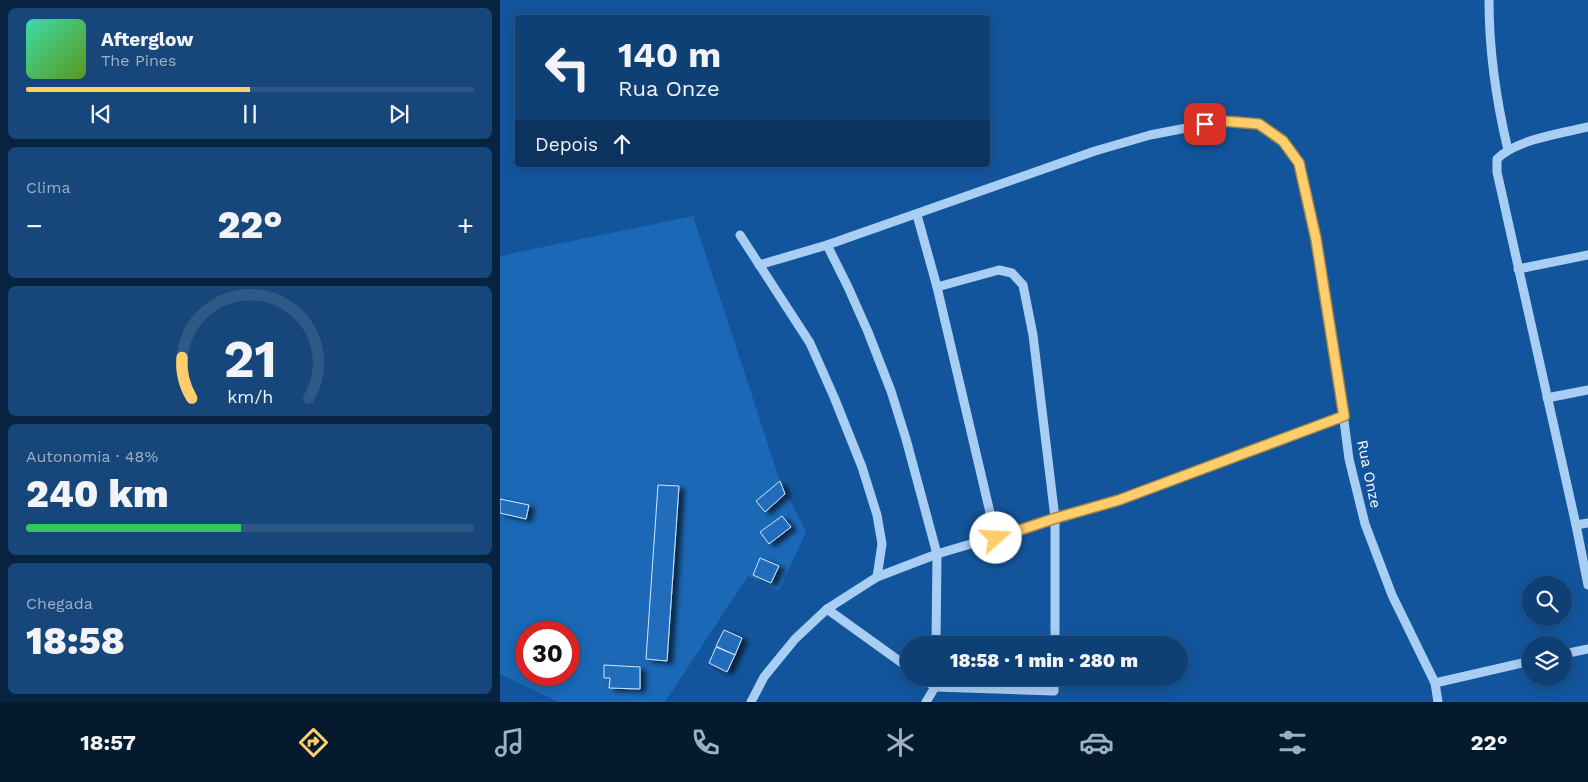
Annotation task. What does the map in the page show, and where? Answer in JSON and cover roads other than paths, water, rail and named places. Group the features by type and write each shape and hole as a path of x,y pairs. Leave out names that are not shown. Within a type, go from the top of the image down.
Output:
{"street":[{"path":"1489,0 1489,35 1493,75 1508,150"},
{"name":"Rua Onze","path":"759,265 827,245 1095,151 1150,135 1223,121 1259,124 1283,141 1299,163 1316,239 1350,459 1365,524 1392,595 1435,682 1438,702"},
{"path":"1588,127 1515,146 1497,159 1496,172 1588,585"},
{"path":"917,215 937,287 996,538"},
{"path":"740,235 810,343 834,397 862,467 876,515 882,544 877,577"},
{"path":"827,245 848,286 868,332 891,391 906,439 937,554 936,636"},
{"path":"1518,269 1588,255"},
{"path":"937,287 999,270 1012,273 1023,284 1033,336 1056,518 1055,636"},
{"path":"1547,398 1588,390"},
{"path":"751,702 764,677 795,639 827,609 877,577 937,554 1119,500 1344,416"},
{"path":"1576,525 1588,523"},
{"path":"827,609 900,662"},
{"path":"1572,652 1588,649"},
{"path":"1435,682 1522,663"},
{"path":"926,702 933,686"},
{"path":"988,686 1054,691 1054,686"}]}
